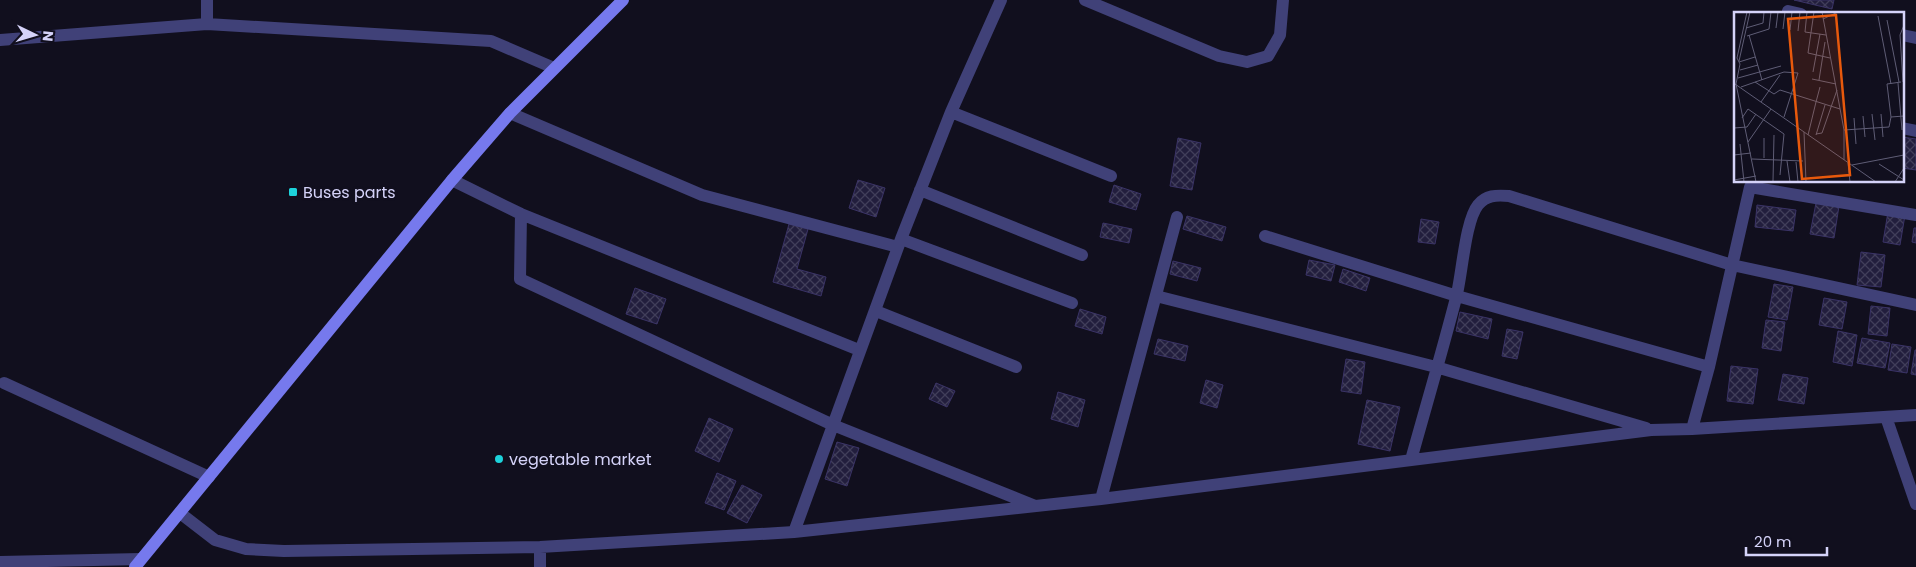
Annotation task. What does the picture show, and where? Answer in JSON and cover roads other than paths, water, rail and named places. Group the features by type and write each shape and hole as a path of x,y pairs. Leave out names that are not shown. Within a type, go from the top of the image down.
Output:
{"street":[{"path":"207,0 207,24"},
{"path":"0,562 138,563 452,180 510,113 623,0"},
{"path":"794,532 876,311 899,243 951,112 1001,0"},
{"path":"1085,0 1219,56 1247,62 1268,56 1280,35 1283,0"},
{"path":"1788,11 1792,12"},
{"path":"0,40 207,24 491,41 554,68"},
{"path":"951,112 1111,176"},
{"path":"510,113 702,195 899,243 1072,303"},
{"path":"452,180 521,214 860,350"},
{"path":"1692,429 1709,367 1750,187 1916,215"},
{"path":"920,190 1082,255"},
{"path":"1411,460 1457,296 1465,246 1476,207 1485,198 1496,195 1509,196 1732,265 1916,305"},
{"path":"521,214 520,279 834,425 1036,506"},
{"path":"1101,499 1177,217"},
{"path":"1266,236 1457,296 1709,367"},
{"path":"1156,296 1436,367 1651,430"},
{"path":"876,311 1016,367"},
{"path":"4,383 209,477"},
{"path":"180,513 215,540 246,549 284,551 540,547 794,532 1101,499 1651,430 1916,415"},
{"path":"1886,417 1916,504"},
{"path":"540,547 540,567"}],"place":[{"name":"Buses parts","path":"293,192"},
{"name":"vegetable market","path":"499,459"}]}
